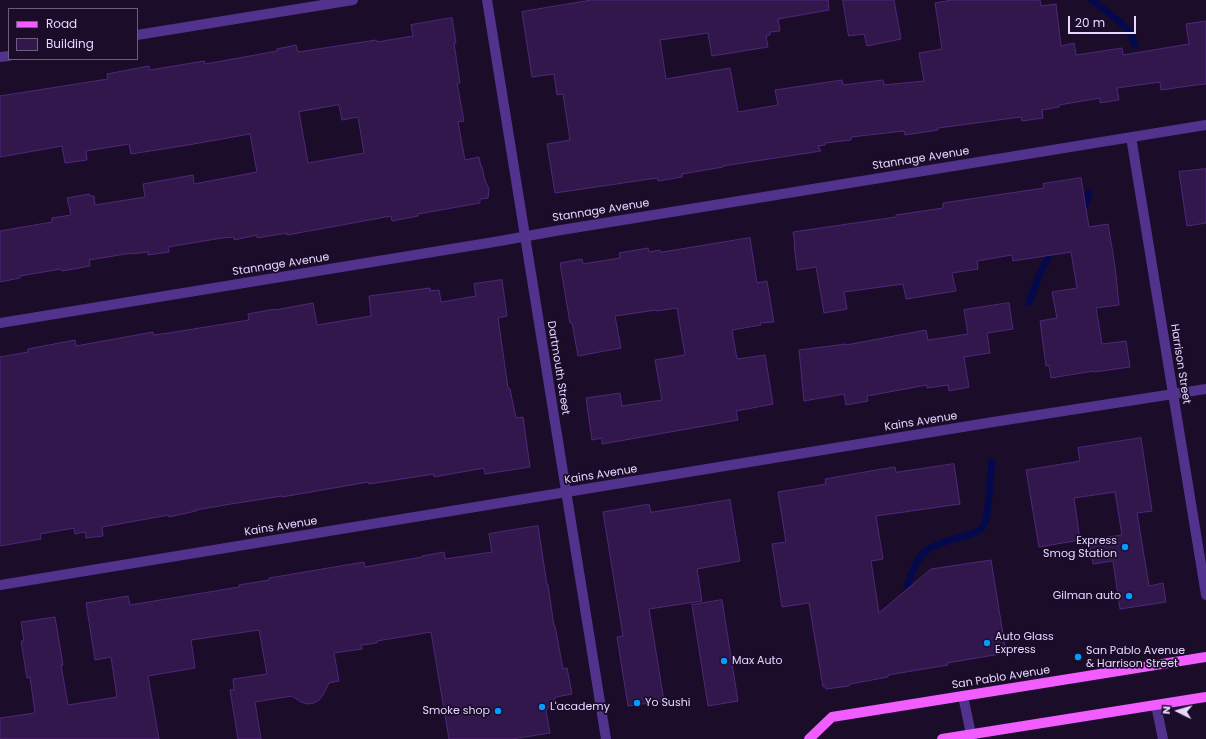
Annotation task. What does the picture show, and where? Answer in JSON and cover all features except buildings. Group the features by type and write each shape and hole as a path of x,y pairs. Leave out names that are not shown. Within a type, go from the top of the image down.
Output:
{"main road":[{"name":"San Pablo Avenue","path":"808,739 832,717 1206,657"},
{"path":"942,739 971,736 1206,697"}],"street":[{"path":"138,35 353,0"},
{"name":"Dartmouth Street","path":"487,0 606,739"},
{"name":"Stannage Avenue","path":"0,323 1206,125"},
{"name":"Harrison Street","path":"1131,137 1206,595"},
{"name":"Kains Avenue","path":"0,585 993,422 1206,389"},
{"path":"963,696 971,736"},
{"path":"1156,705 1163,739"}],"waterway":[{"path":"1092,0 1129,31 1135,45"},
{"path":"1081,211 1087,202 1089,193"},
{"path":"1029,303 1041,271 1053,248"},
{"path":"907,586 917,562 927,550 940,543 971,534 983,527 987,516 992,462"}],"place":[{"name":"Express Smog Station","path":"1125,547"},
{"name":"Gilman auto","path":"1129,596"},
{"name":"Auto Glass Express","path":"987,643"},
{"name":"San Pablo Avenue & Harrison Street","path":"1078,657"},
{"name":"Max Auto","path":"724,661"},
{"name":"Yo Sushi","path":"637,703"},
{"name":"L'academy","path":"542,707"},
{"name":"Smoke shop","path":"498,711"}]}
